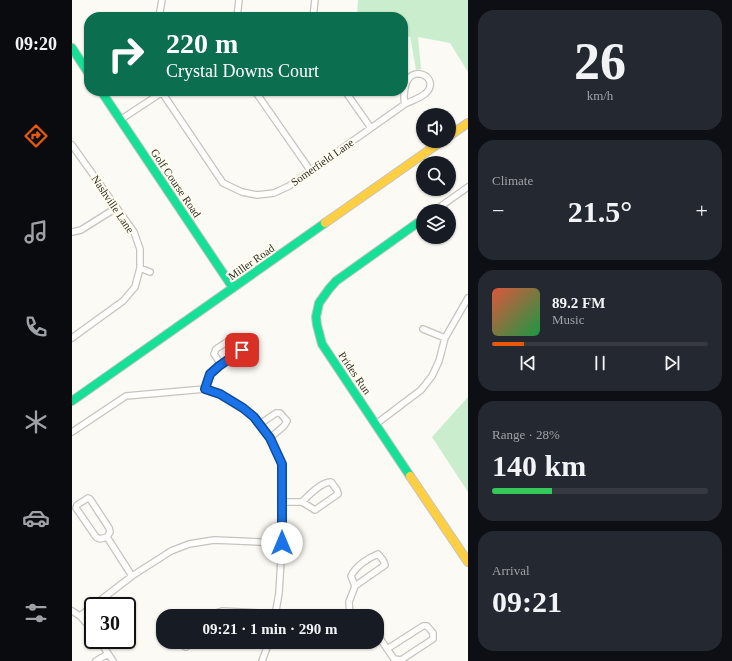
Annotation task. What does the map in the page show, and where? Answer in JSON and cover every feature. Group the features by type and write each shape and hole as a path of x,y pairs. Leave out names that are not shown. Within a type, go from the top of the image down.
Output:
{"street":[{"path":"160,12 162,0"},
{"path":"238,12 239,0"},
{"path":"314,12 315,0"},
{"path":"72,48 84,66"},
{"name":"Somerfield Lane","path":"164,96 223,183 242,192 257,195 274,193 289,186 405,104 425,94 430,87 430,82 427,76 419,73 414,75 408,82"},
{"name":"Golf Course Road","path":"104,96 233,288"},
{"path":"120,120 155,96"},
{"path":"258,96 310,170"},
{"path":"349,96 371,128"},
{"name":"Somerfield Lane","path":"404,96 405,104"},
{"path":"456,131 468,123"},
{"name":"Nashville Lane","path":"72,145 134,232 140,250 140,268 135,287 122,301 72,338"},
{"name":"Miller Road","path":"72,401 432,148"},
{"path":"444,204 468,187"},
{"path":"72,232 81,230 116,208"},
{"name":"Prides Run","path":"416,224 336,281 326,291 316,311 316,329 322,344 468,562"},
{"path":"140,268 150,272"},
{"path":"376,424 422,390 432,376 439,361 445,338 468,298"},
{"path":"423,329 445,338"},
{"path":"205,389 210,374 221,364 242,350 235,339 232,338 216,349 214,354 221,364"},
{"path":"72,432 126,396 205,389 220,394 237,404 254,417 270,438 282,464 282,543 277,609"},
{"path":"260,424 276,413 280,413 284,416 287,421 284,426 270,438"},
{"path":"282,502 302,502 315,510 338,494 337,490 331,482 327,482 302,502"},
{"path":"88,498 90,499 109,528 110,532 107,537 100,539 96,537 76,508 77,504 88,498"},
{"path":"107,537 132,576"},
{"path":"80,616 132,576 171,551 189,544 214,540 282,543"},
{"path":"350,609 349,602 355,586 385,566 383,560 378,554 370,557 354,570 351,576 355,586"},
{"path":"72,611 84,621"},
{"path":"384,644 387,649 394,659 401,660 433,639 433,633 427,626 423,626 387,649"},
{"path":"105,649 113,661"},
{"path":"262,661 266,649"},
{"path":"96,661 108,654"}],"green space":[{"path":"358,0 468,0 468,72 450,43 418,37 421,69 416,70 410,36 408,37 408,12 357,12"},
{"path":"468,397 468,492 432,437"}],"traffic: fast":[{"path":"72,48 84,66"},
{"path":"104,96 233,288"},
{"path":"72,401 325,223"},
{"path":"410,476 322,344 316,317 319,303 336,281 416,224"}],"traffic: slow":[{"path":"456,131 468,123"},
{"path":"325,223 432,148"},
{"path":"410,476 468,562"}],"route":[{"path":"242,350 210,374 205,389 220,394 243,408 254,417 270,438 282,464 282,543"}]}
